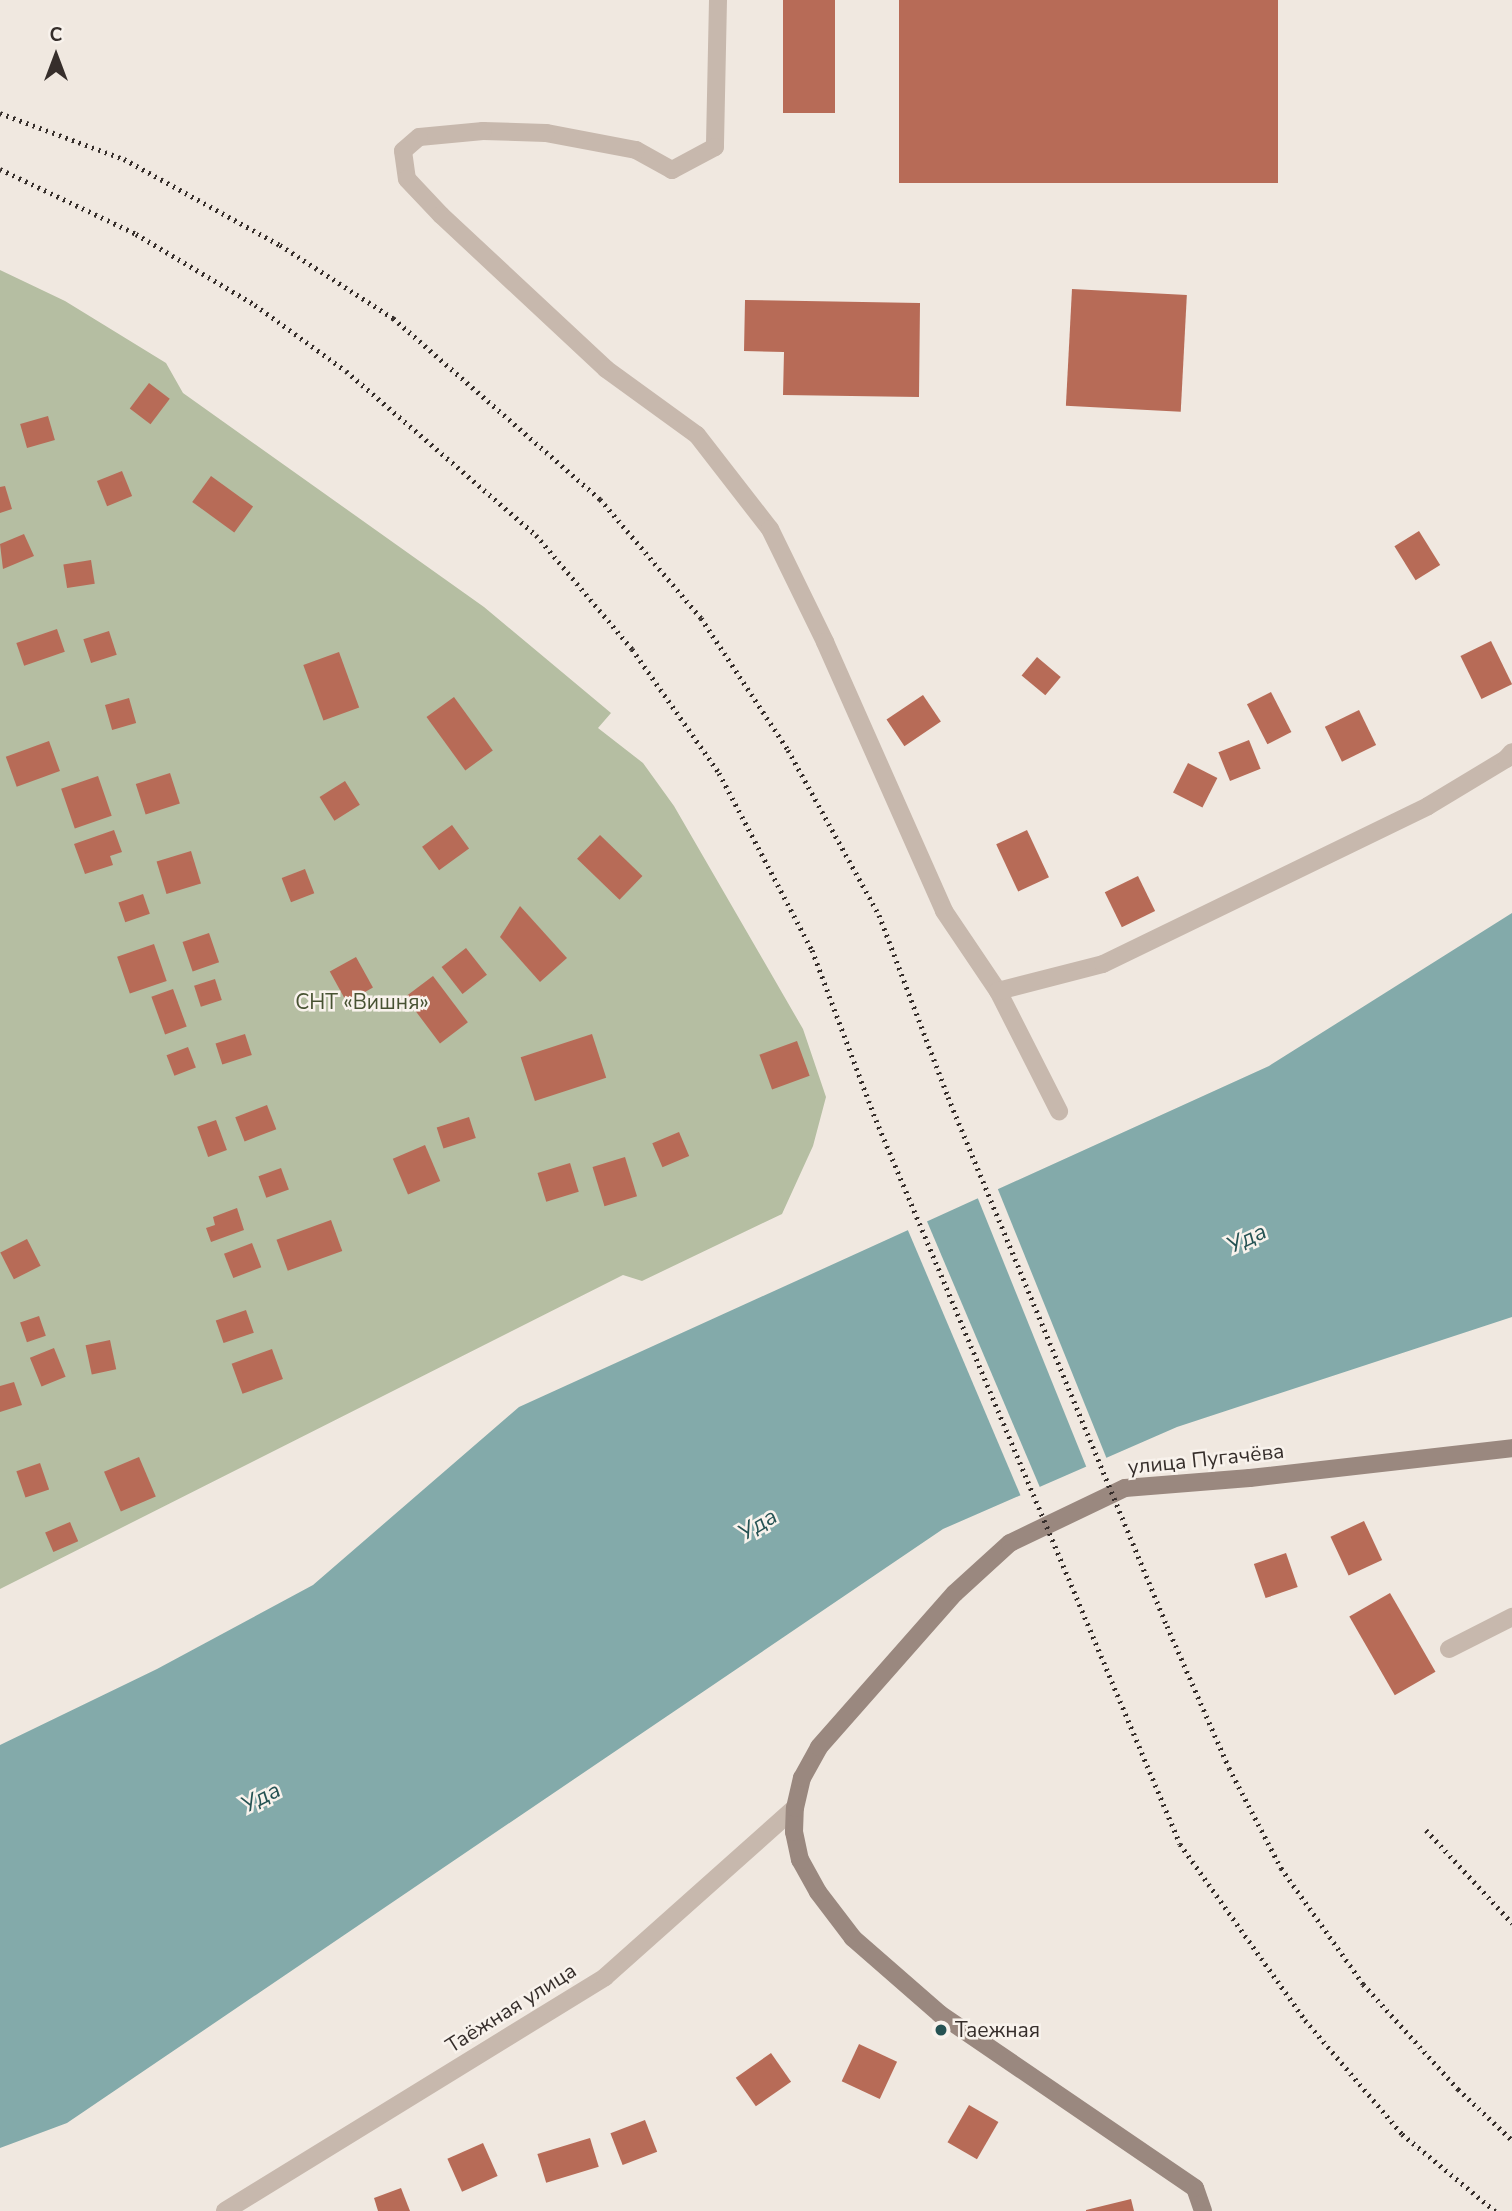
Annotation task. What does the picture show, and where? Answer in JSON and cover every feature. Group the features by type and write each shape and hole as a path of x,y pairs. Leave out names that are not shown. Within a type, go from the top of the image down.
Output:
{"street":[{"path":"718,0 715,147 672,170 636,150 546,133 483,131 419,137 404,151 407,179 441,215 606,369 697,436 770,529 825,642 944,911 998,991 1059,1111"},
{"path":"998,991 1103,964 1428,806 1506,759 1512,752"},
{"name":"улица Пугачёва","path":"1203,2211 1195,2188 940,2014 853,1938 818,1892 800,1860 794,1832 795,1808 802,1778 819,1747 955,1593 1010,1543 1125,1488 1250,1478 1512,1448"},
{"path":"1449,1649 1512,1617"},
{"name":"Таёжная улица","path":"225,2211 605,1977 795,1808"}],"green space":[{"name":"СНТ «Вишня»","path":"0,270 65,301 166,363 183,393 484,607 611,713 598,728 643,763 674,806 803,1029 826,1097 813,1146 782,1214 642,1281 623,1275 0,1589"}],"water":[{"name":"Уда","path":"1512,913 1512,1317 1177,1427 943,1529 67,2123 0,2148 0,1745 157,1669 313,1585 519,1407 1269,1066"}],"pier":[{"path":"997,1187 1108,1461 1087,1470 977,1195"},
{"path":"926,1219 1041,1491 1022,1499 907,1227"}],"building":[{"path":"783,0 835,0 835,113 783,113"},
{"path":"899,0 1278,0 1278,183 899,183"},
{"path":"1072,289 1187,295 1181,412 1066,406"},
{"path":"745,300 920,303 919,397 783,395 784,352 744,351"},
{"path":"149,383 170,399 151,424 130,409"},
{"path":"48,416 55,440 27,448 20,424"},
{"path":"122,471 132,496 107,506 97,481"},
{"path":"211,476 253,507 234,532 192,502"},
{"path":"5,486 12,509 0,513 0,487"},
{"path":"1419,531 1440,565 1416,580 1394,546"},
{"path":"24,534 34,556 3,569 0,544"},
{"path":"91,560 95,584 67,588 63,564"},
{"path":"57,629 65,652 24,666 16,643"},
{"path":"109,631 117,655 91,663 83,639"},
{"path":"1491,641 1512,684 1481,699 1460,656"},
{"path":"339,652 359,707 323,720 303,665"},
{"path":"1037,657 1061,677 1045,695 1022,675"},
{"path":"1271,692 1291,732 1267,744 1247,704"},
{"path":"923,695 941,722 904,746 887,720"},
{"path":"454,697 493,750 465,770 426,717"},
{"path":"129,698 136,723 112,730 105,705"},
{"path":"1359,710 1376,745 1342,762 1325,727"},
{"path":"1249,740 1261,769 1230,781 1218,752"},
{"path":"49,741 60,771 17,787 6,757"},
{"path":"1188,763 1217,778 1202,807 1173,792"},
{"path":"170,773 180,803 146,815 136,784"},
{"path":"98,776 112,816 75,828 61,789"},
{"path":"345,781 360,805 334,821 320,797"},
{"path":"452,825 469,848 439,870 422,847"},
{"path":"114,830 122,852 110,856 113,865 85,874 74,844"},
{"path":"1027,830 1049,877 1018,891 996,844"},
{"path":"600,835 642,876 620,900 577,859"},
{"path":"191,851 201,884 167,894 157,862"},
{"path":"305,869 314,893 291,902 282,878"},
{"path":"1138,876 1155,911 1122,927 1105,892"},
{"path":"143,894 150,914 125,922 118,902"},
{"path":"520,906 567,958 540,982 500,937"},
{"path":"209,933 219,962 193,971 183,942"},
{"path":"154,944 167,981 130,994 117,957"},
{"path":"466,948 487,975 463,994 442,967"},
{"path":"356,957 373,988 347,1002 330,972"},
{"path":"433,976 468,1022 440,1043 405,997"},
{"path":"215,979 222,1000 201,1007 194,986"},
{"path":"173,989 187,1027 165,1034 151,997"},
{"path":"245,1034 252,1055 222,1065 216,1044"},
{"path":"592,1034 606,1078 535,1101 521,1057"},
{"path":"797,1041 810,1076 772,1089 759,1055"},
{"path":"188,1047 196,1068 174,1076 167,1055"},
{"path":"267,1105 276,1129 245,1141 235,1117"},
{"path":"469,1117 476,1138 443,1148 437,1128"},
{"path":"216,1120 227,1150 208,1157 197,1127"},
{"path":"679,1132 689,1156 662,1167 652,1143"},
{"path":"425,1145 440,1181 408,1195 393,1159"},
{"path":"625,1157 637,1196 604,1206 592,1167"},
{"path":"570,1163 579,1192 546,1202 537,1173"},
{"path":"281,1168 289,1190 266,1198 258,1176"},
{"path":"237,1208 244,1230 211,1242 206,1228 215,1225 213,1217"},
{"path":"331,1220 342,1251 288,1271 276,1240"},
{"path":"27,1239 41,1266 14,1279 0,1253"},
{"path":"252,1243 261,1267 233,1278 224,1254"},
{"path":"246,1310 254,1333 224,1343 216,1320"},
{"path":"39,1316 46,1336 27,1342 20,1323"},
{"path":"110,1340 116,1369 92,1375 86,1345"},
{"path":"54,1348 66,1377 42,1386 30,1358"},
{"path":"272,1349 283,1379 243,1394 232,1364"},
{"path":"14,1382 22,1405 0,1412 0,1386"},
{"path":"139,1457 156,1497 121,1511 104,1472"},
{"path":"40,1463 49,1489 25,1498 16,1471"},
{"path":"1364,1521 1382,1560 1349,1576 1330,1537"},
{"path":"70,1522 78,1541 53,1552 45,1533"},
{"path":"1286,1553 1298,1587 1266,1598 1254,1564"},
{"path":"1390,1593 1436,1672 1395,1695 1349,1616"},
{"path":"859,2044 897,2062 880,2099 842,2081"},
{"path":"771,2053 791,2082 756,2106 736,2078"},
{"path":"969,2105 998,2122 977,2159 947,2142"},
{"path":"645,2120 657,2152 623,2165 610,2133"},
{"path":"590,2138 599,2167 546,2183 537,2154"},
{"path":"483,2143 498,2176 462,2192 447,2159"},
{"path":"401,2188 410,2211 378,2211 374,2198"},
{"path":"1131,2199 1134,2211 1086,2211 1086,2210"}],"railway":[{"path":"0,113 124,159 280,245 393,318 600,499 701,618 788,750 879,915 948,1097 1167,1626 1229,1768 1281,1868 1363,1984 1458,2089 1512,2140"},
{"path":"0,169 136,234 255,305 346,371 536,535 632,649 719,773 812,950 876,1120 1180,1844 1305,2020 1402,2134 1495,2211"},
{"path":"1426,1830 1512,1923"}],"place":[{"name":"Таежная","path":"941,2030"}]}
